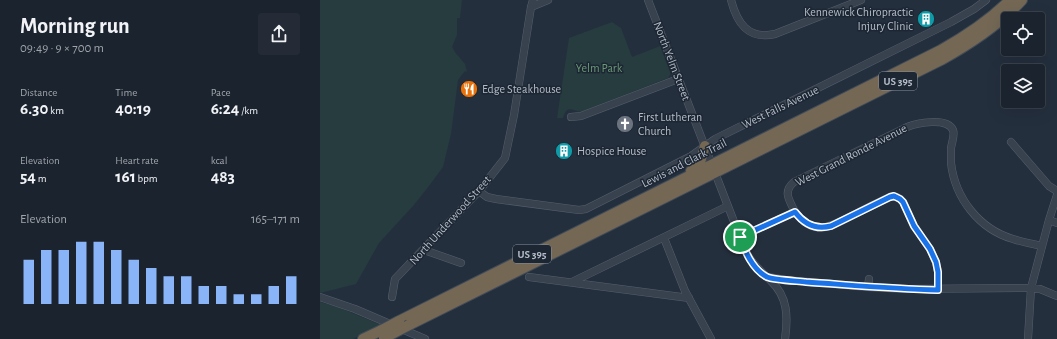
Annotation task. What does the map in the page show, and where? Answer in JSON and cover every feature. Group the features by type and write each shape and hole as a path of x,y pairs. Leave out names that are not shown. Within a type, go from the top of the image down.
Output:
{"highway":[{"name":"Lewis and Clark Trail","path":"363,339 382,336 409,325 941,50 979,26 1010,0"},
{"name":"Lewis and Clark Trail","path":"382,336 399,321 686,177 713,168 950,55 985,32 1010,12 1022,0"},
{"path":"686,177 699,164 705,146"}],"street":[{"path":"532,3 548,0"},
{"name":"North Yelm Street","path":"648,0 745,250 759,271 773,282 786,305 787,316 785,339"},
{"path":"731,0 740,23 752,33 764,35 775,34 861,0"},
{"name":"West Falls Avenue","path":"479,191 487,197 506,201 578,210 586,209 685,159 715,139 947,24 986,0"},
{"name":"North Underwood Street","path":"392,297 396,279 479,191 505,158 514,115 532,3"},
{"path":"571,117 581,116 678,78"},
{"name":"West Grand Ronde Avenue","path":"795,212 787,192 790,185 794,182 907,126 935,122 946,124 953,129 954,134 951,157 953,176 963,201 970,210 984,224 1002,235 1012,239 1042,246"},
{"path":"1011,142 1049,186 1057,191"},
{"path":"1028,339 1032,288 1042,246 1057,195"},
{"path":"740,237 795,212 809,225 825,228 894,196 903,202 914,226 933,256 938,272 938,290"},
{"path":"572,282 728,206"},
{"path":"1049,220 1057,223"},
{"path":"664,238 685,291 711,339"},
{"path":"424,250 461,263"},
{"path":"529,277 689,298"},
{"path":"768,277 786,280 906,289 938,290 1032,288 1040,289 1057,296"},
{"path":"868,279 868,287"},
{"path":"320,297 355,309 425,339"}],"green space":[{"path":"320,0 462,0 460,18 457,18 457,35 452,47 465,64 467,72 465,71 458,80 451,134 443,167 413,206 379,243 356,284 320,293"},
{"name":"Yelm Park","path":"612,22 621,28 632,57 660,46 670,75 668,78 581,112 570,109 566,111 563,118 557,118 569,38"},
{"path":"320,302 338,307 381,325 353,339 320,339"}],"place":[{"name":"Kennewick Chiropractic Injury Clinic","path":"926,19"},
{"name":"Edge Steakhouse","path":"469,89"},
{"name":"First Lutheran Church","path":"625,124"},
{"name":"Hospice House","path":"564,151"}],"route":[{"path":"894,196 903,202 914,226 930,249 938,267 938,290 868,287 768,277 759,271 747,256 740,237 795,212 804,222 809,225 825,228 894,196"}]}
